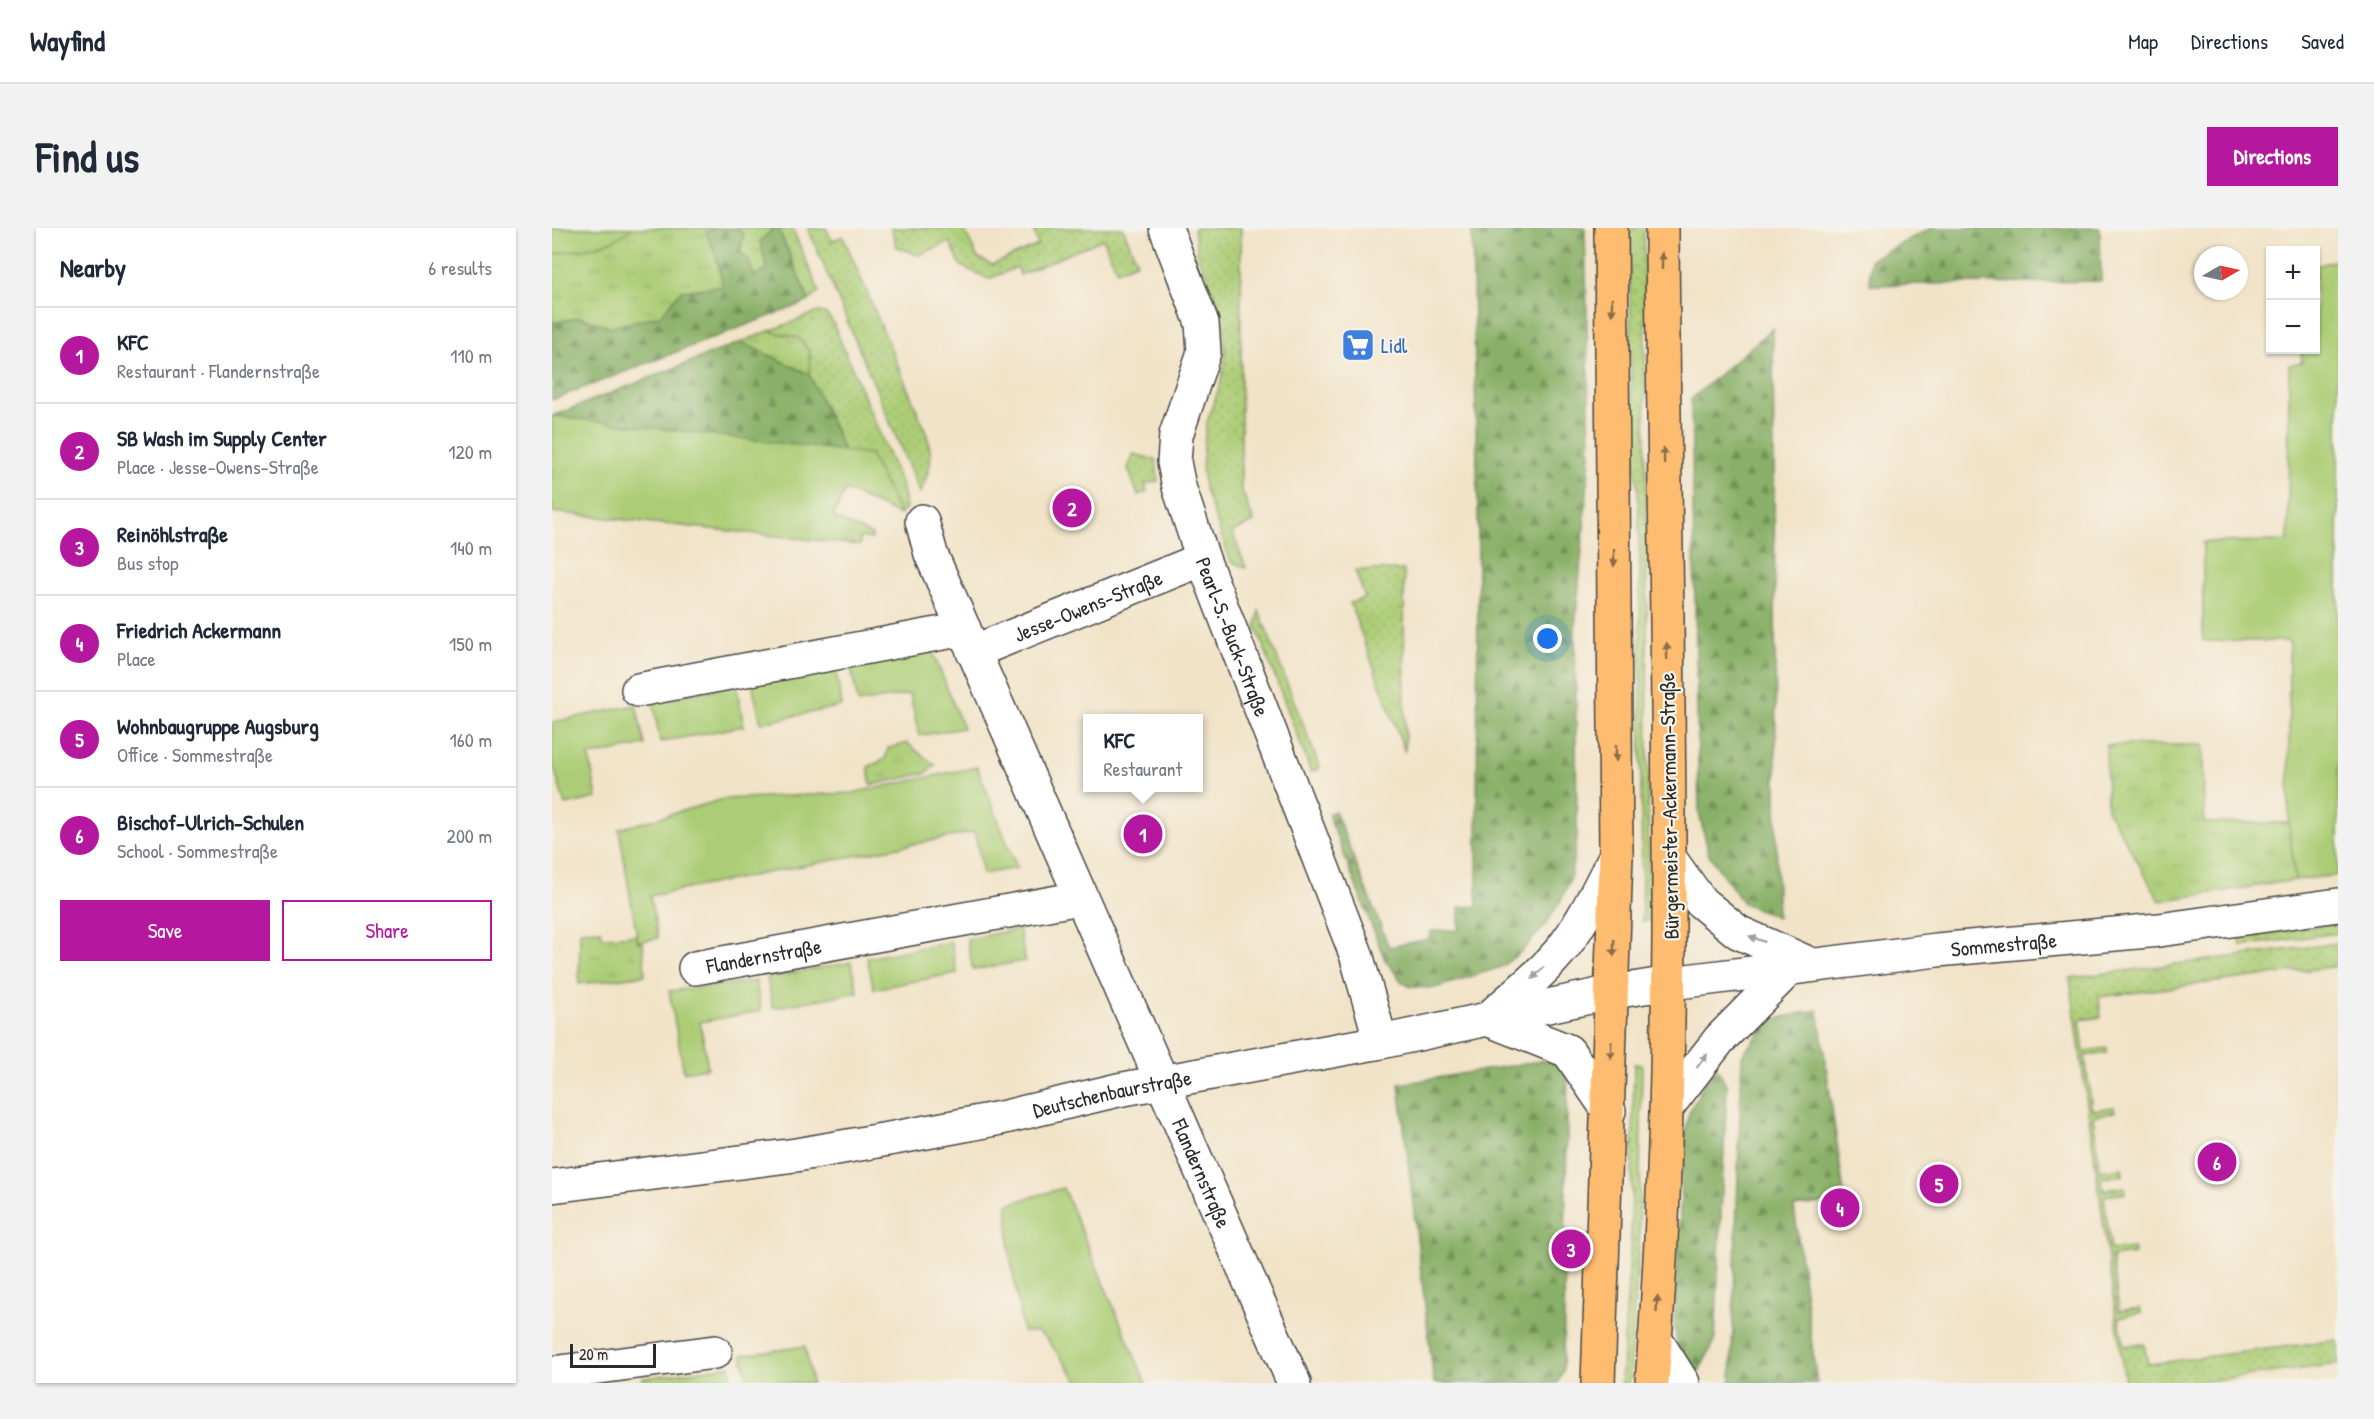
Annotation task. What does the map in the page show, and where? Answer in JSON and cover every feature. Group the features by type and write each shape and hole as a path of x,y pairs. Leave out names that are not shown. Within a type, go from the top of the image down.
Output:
{"main road":[{"path":"1595,1376 1609,1111 1616,855 1611,228"},
{"name":"Bürgermeister-Ackermann-Straße","path":"1652,1383 1667,1107 1670,982 1662,228"}],"street":[{"name":"Pearl-S.-Buck-Straße","path":"1166,228 1202,323 1204,352 1176,435 1174,462 1179,487 1203,559 1356,954 1381,1042"},
{"name":"Flandernstraße","path":"922,521 928,548 968,641 1294,1383"},
{"name":"Jesse-Owens-Straße","path":"968,641 1203,559"},
{"path":"638,690 968,641"},
{"path":"1609,1111 1569,1051 1487,1019 1518,993 1564,946 1581,920 1616,855"},
{"path":"1667,1107 1719,1040 1800,965 1738,932 1701,902 1670,860"},
{"name":"Flandernstraße","path":"695,968 1080,898"},
{"name":"Sommestraße","path":"1670,982 1800,965 2159,930 2338,905"},
{"name":"Deutschenbaurstraße","path":"552,1186 796,1155 1001,1118 1163,1082 1381,1042 1670,982"},
{"path":"1655,1339 1683,1383"},
{"path":"552,1373 715,1352"}],"green space":[{"path":"552,228 716,228 706,232 716,256 723,286 681,291 661,315 609,327 581,317 552,323"},
{"path":"552,228 632,228 604,244 552,254"},
{"path":"716,228 737,228 744,235 740,251 749,261 754,275 766,269 760,241 774,228 778,228 809,301 552,400 552,323 581,317 609,327 661,315 681,291 723,286 716,256 705,232"},
{"path":"737,228 774,228 760,241 767,269 754,276 749,261 740,251 744,235"},
{"path":"778,228 792,228 819,291 809,301"},
{"path":"808,228 826,228 832,241 843,236 926,432 931,457 927,477 920,493"},
{"path":"891,228 964,228 977,257 992,265 1038,245 1034,231 1039,228 1123,228 1137,262 1117,271 1103,239 1020,275 1017,267 989,279 961,266 950,242 918,255 897,247"},
{"path":"1194,228 1241,228 1241,488 1254,522 1232,532 1246,568 1231,562 1204,487 1202,467 1206,425 1221,382 1225,361 1224,327 1219,308 1198,256"},
{"path":"1472,228 1585,228 1590,457 1575,629 1577,838 1570,880 1561,900 1544,927 1522,951 1501,967 1435,988 1411,987 1402,982 1385,960 1328,814 1335,811 1389,947 1429,939 1431,931 1459,930 1459,907 1477,906 1478,514"},
{"path":"1630,228 1644,228 1649,921 1642,921 1640,578 1638,492 1631,415"},
{"path":"1931,228 2100,228 2101,281 1870,285 1870,260"},
{"path":"2338,260 2338,875 2295,880 2289,823 2289,641 2203,641 2203,542 2288,541 2289,365 2302,362 2301,354 2320,354 2320,265"},
{"path":"818,312 825,313 832,321 901,484 906,508 900,515 870,455 844,451 809,374 810,352 799,338 769,331"},
{"path":"1773,328 1777,917 1743,903 1709,855 1699,813 1691,399"},
{"path":"769,331 799,338 810,352 809,374 741,342"},
{"path":"741,342 809,374 844,451 552,416"},
{"path":"552,416 870,454 900,515 845,490 833,517 872,535 872,539 860,537 860,545 552,512"},
{"path":"1134,454 1156,460 1158,481 1145,484 1147,492 1138,495 1128,468"},
{"path":"1355,570 1404,570 1405,752 1350,603 1365,598"},
{"path":"1259,611 1320,768 1311,772 1256,626"},
{"path":"932,650 963,728 919,736 910,694 858,703 851,666"},
{"path":"835,667 842,706 761,723 752,683"},
{"path":"736,685 744,726 660,742 653,701"},
{"path":"636,705 645,745 589,756 597,798 565,805 552,761 552,722"},
{"path":"907,743 935,765 926,773 871,785 868,767 885,759 888,748"},
{"path":"2106,745 2203,745 2204,823 2289,823 2295,880 2160,901 2107,809"},
{"path":"977,767 1017,868 983,874 975,832 650,896 658,938 638,942 619,829 724,799 852,793"},
{"path":"2338,923 2338,933 2241,946 2240,938"},
{"path":"1019,929 1025,961 973,970 967,939"},
{"path":"601,930 602,937 636,935 638,942 643,942 645,975 579,984 580,931"},
{"path":"951,942 957,973 874,989 867,958"},
{"path":"2338,943 2338,966 2099,997 2101,1017 2080,1020 2084,1051 2107,1048 2107,1053 2085,1056 2092,1110 2114,1107 2115,1112 2093,1116 2100,1171 2122,1168 2123,1175 2101,1178 2103,1190 2125,1187 2126,1193 2104,1196 2111,1250 2133,1248 2134,1254 2112,1257 2119,1311 2140,1308 2141,1313 2119,1317 2124,1346 2144,1344 2148,1364 2338,1340 2338,1364 2193,1383 2125,1383 2070,978"},
{"path":"851,962 858,992 773,1008 767,978"},
{"path":"756,981 761,1011 700,1022 708,1068 684,1072 669,991"},
{"path":"1818,1010 1845,1200 1794,1207 1817,1383 1731,1383 1742,1055 1770,1020"},
{"path":"1545,1060 1568,1069 1563,1371 1558,1383 1434,1383 1399,1084"},
{"path":"1714,1063 1727,1086 1715,1341 1694,1380 1679,1356 1674,1324 1684,1139 1689,1113"},
{"path":"1634,1064 1642,1064 1639,1240 1629,1383 1621,1383 1631,1240"},
{"path":"1063,1188 1146,1383 1080,1383 1046,1338 1037,1332 1023,1332 1009,1248 1008,1204"},
{"path":"805,1346 812,1383 748,1383 742,1355"},
{"path":"730,1366 732,1383 643,1383 643,1378"}],"place":[{"name":"Lidl","path":"1358,345"},
{"name":"SB Wash im Supply Center","path":"1072,508"},
{"name":"KFC","path":"1143,834"},
{"name":"Bischof-Ulrich-Schulen","path":"2217,1162"},
{"name":"Wohnbaugruppe Augsburg","path":"1939,1184"},
{"name":"Friedrich Ackermann","path":"1840,1208"},
{"name":"Reinöhlstraße","path":"1571,1249"}]}
